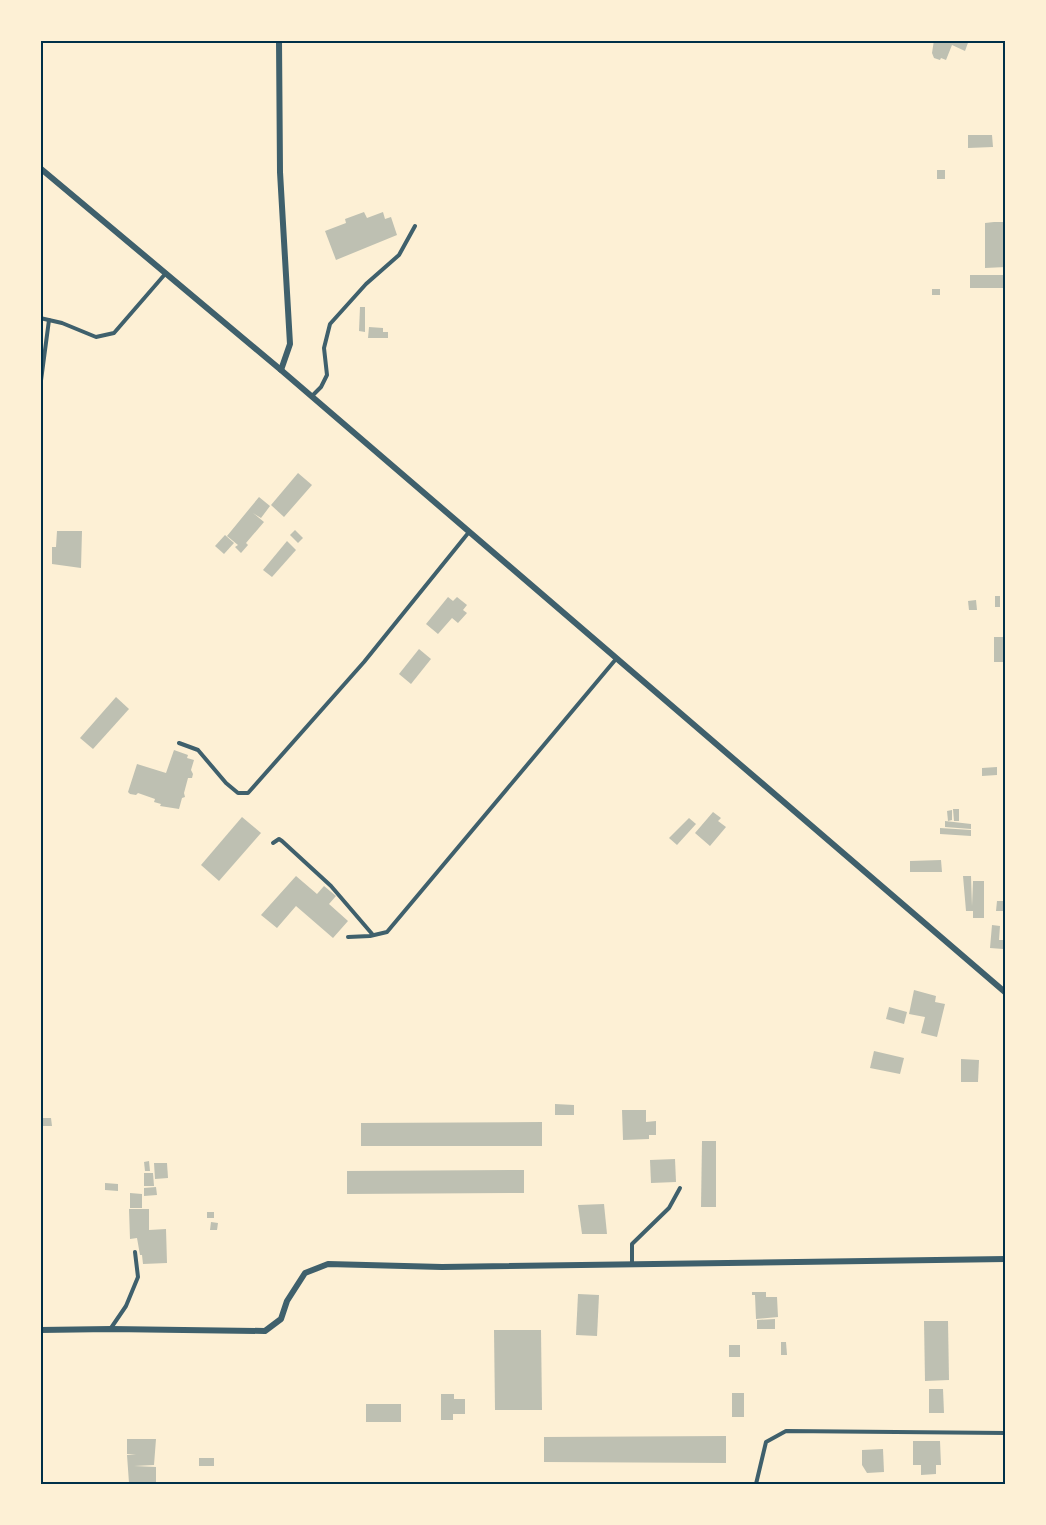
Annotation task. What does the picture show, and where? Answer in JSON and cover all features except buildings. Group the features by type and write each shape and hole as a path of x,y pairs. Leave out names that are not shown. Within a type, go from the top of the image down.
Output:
{"street":[{"path":"279,40 280,172 290,344 281,370"},
{"path":"40,168 312,396 1005,993"},
{"path":"40,1330 265,1331 281,1319 287,1301 305,1273 328,1264 442,1268 1005,1259"}],"lane":[{"path":"312,396 321,387 327,375 324,348 330,324 366,284 399,255 415,226"},
{"path":"40,318 96,337 114,333 166,273"},
{"path":"40,388 48,320"},
{"path":"179,743 198,750 238,794 248,793 364,662 469,532"},
{"path":"348,937 387,932 616,659"},
{"path":"273,843 279,839 282,841 331,886 373,935"},
{"path":"632,1265 633,1244 669,1208 680,1188"},
{"path":"111,1329 126,1306 138,1277 135,1252"},
{"path":"756,1485 766,1442 786,1431 1005,1433"}]}
